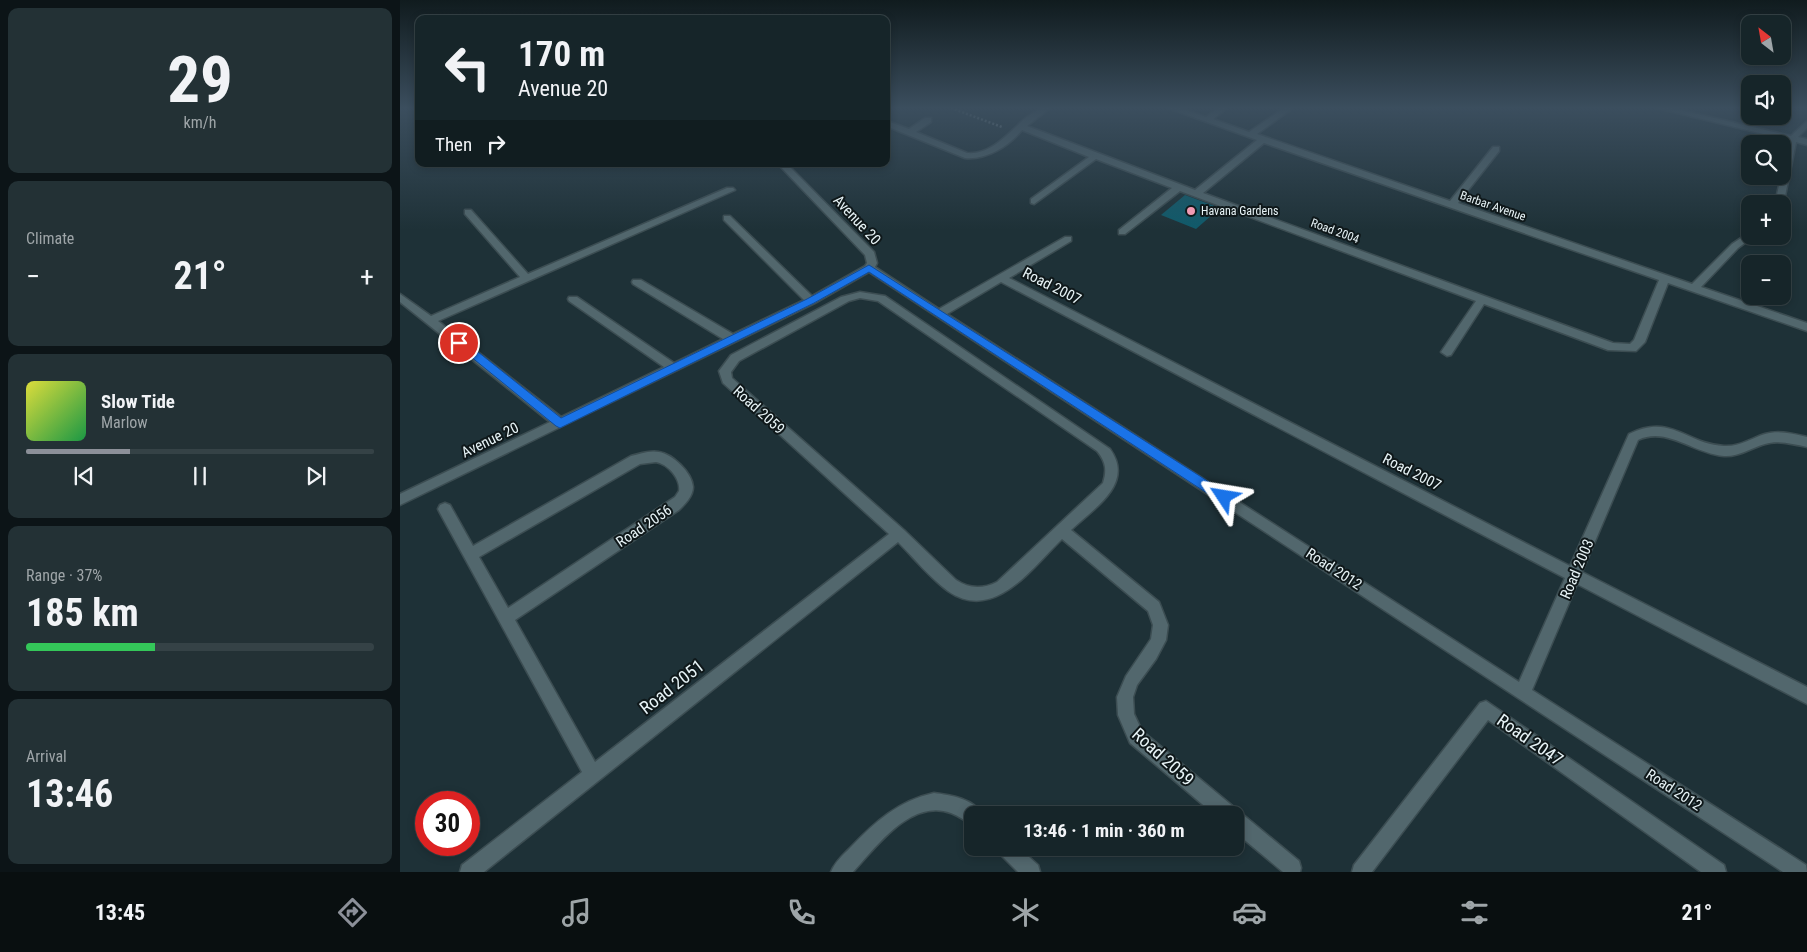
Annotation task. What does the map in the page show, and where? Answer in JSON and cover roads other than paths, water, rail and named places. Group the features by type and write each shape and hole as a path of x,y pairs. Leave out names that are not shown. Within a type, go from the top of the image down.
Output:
{"street":[{"path":"950,149 965,155 974,156 986,153 992,149"},
{"name":"Road 2004","path":"1074,149 1612,347 1632,348 1639,342 1665,278"},
{"path":"1197,193 1251,149"},
{"name":"Barbar Avenue","path":"1287,149 1807,327"},
{"path":"1782,195 1790,149"},
{"path":"1452,205 1496,150"},
{"path":"1034,201 1095,156"},
{"name":"Avenue 20","path":"400,500 811,301 869,268 872,263 870,254 785,167"},
{"path":"1122,232 1178,187"},
{"path":"430,320 730,190"},
{"path":"468,212 526,278"},
{"path":"727,218 811,301"},
{"name":"Road 2007","path":"940,313 1068,239"},
{"path":"1694,288 1741,242"},
{"name":"Road 2012","path":"869,268 1799,872"},
{"name":"Road 2007","path":"1001,278 1807,696"},
{"path":"637,282 732,339"},
{"name":"Road 2059","path":"860,295 881,298 1101,448 1109,456 1113,466 1113,476 1108,486 1002,587 989,593 975,594 962,592 951,585 899,534 730,383 725,376 727,367 735,358 845,299 860,295"},
{"path":"400,297 560,424"},
{"path":"573,298 673,368"},
{"path":"1447,352 1482,300"},
{"name":"Road 2003","path":"1523,692 1633,437 1641,431 1654,430 1670,433 1706,447 1725,451 1741,449 1767,438 1786,437 1807,442"},
{"name":"Road 2056","path":"471,554 643,458 656,457 667,460 686,480 686,490 680,501 674,506 506,617"},
{"path":"444,509 594,775"},
{"name":"Road 2059","path":"1062,531 1154,607 1160,616 1162,627 1160,638 1128,685 1124,698 1124,711 1128,725 1136,737 1218,806"},
{"name":"Road 2051","path":"469,872 899,534"},
{"name":"Road 2047","path":"1361,872 1486,709 1717,872"},
{"path":"840,872 904,810 919,804 935,801 950,802 964,808"},
{"path":"1244,828 1292,868"},
{"path":"1014,856 1031,872"}],"place":[{"name":"Havana Gardens","path":"1191,211"}]}
